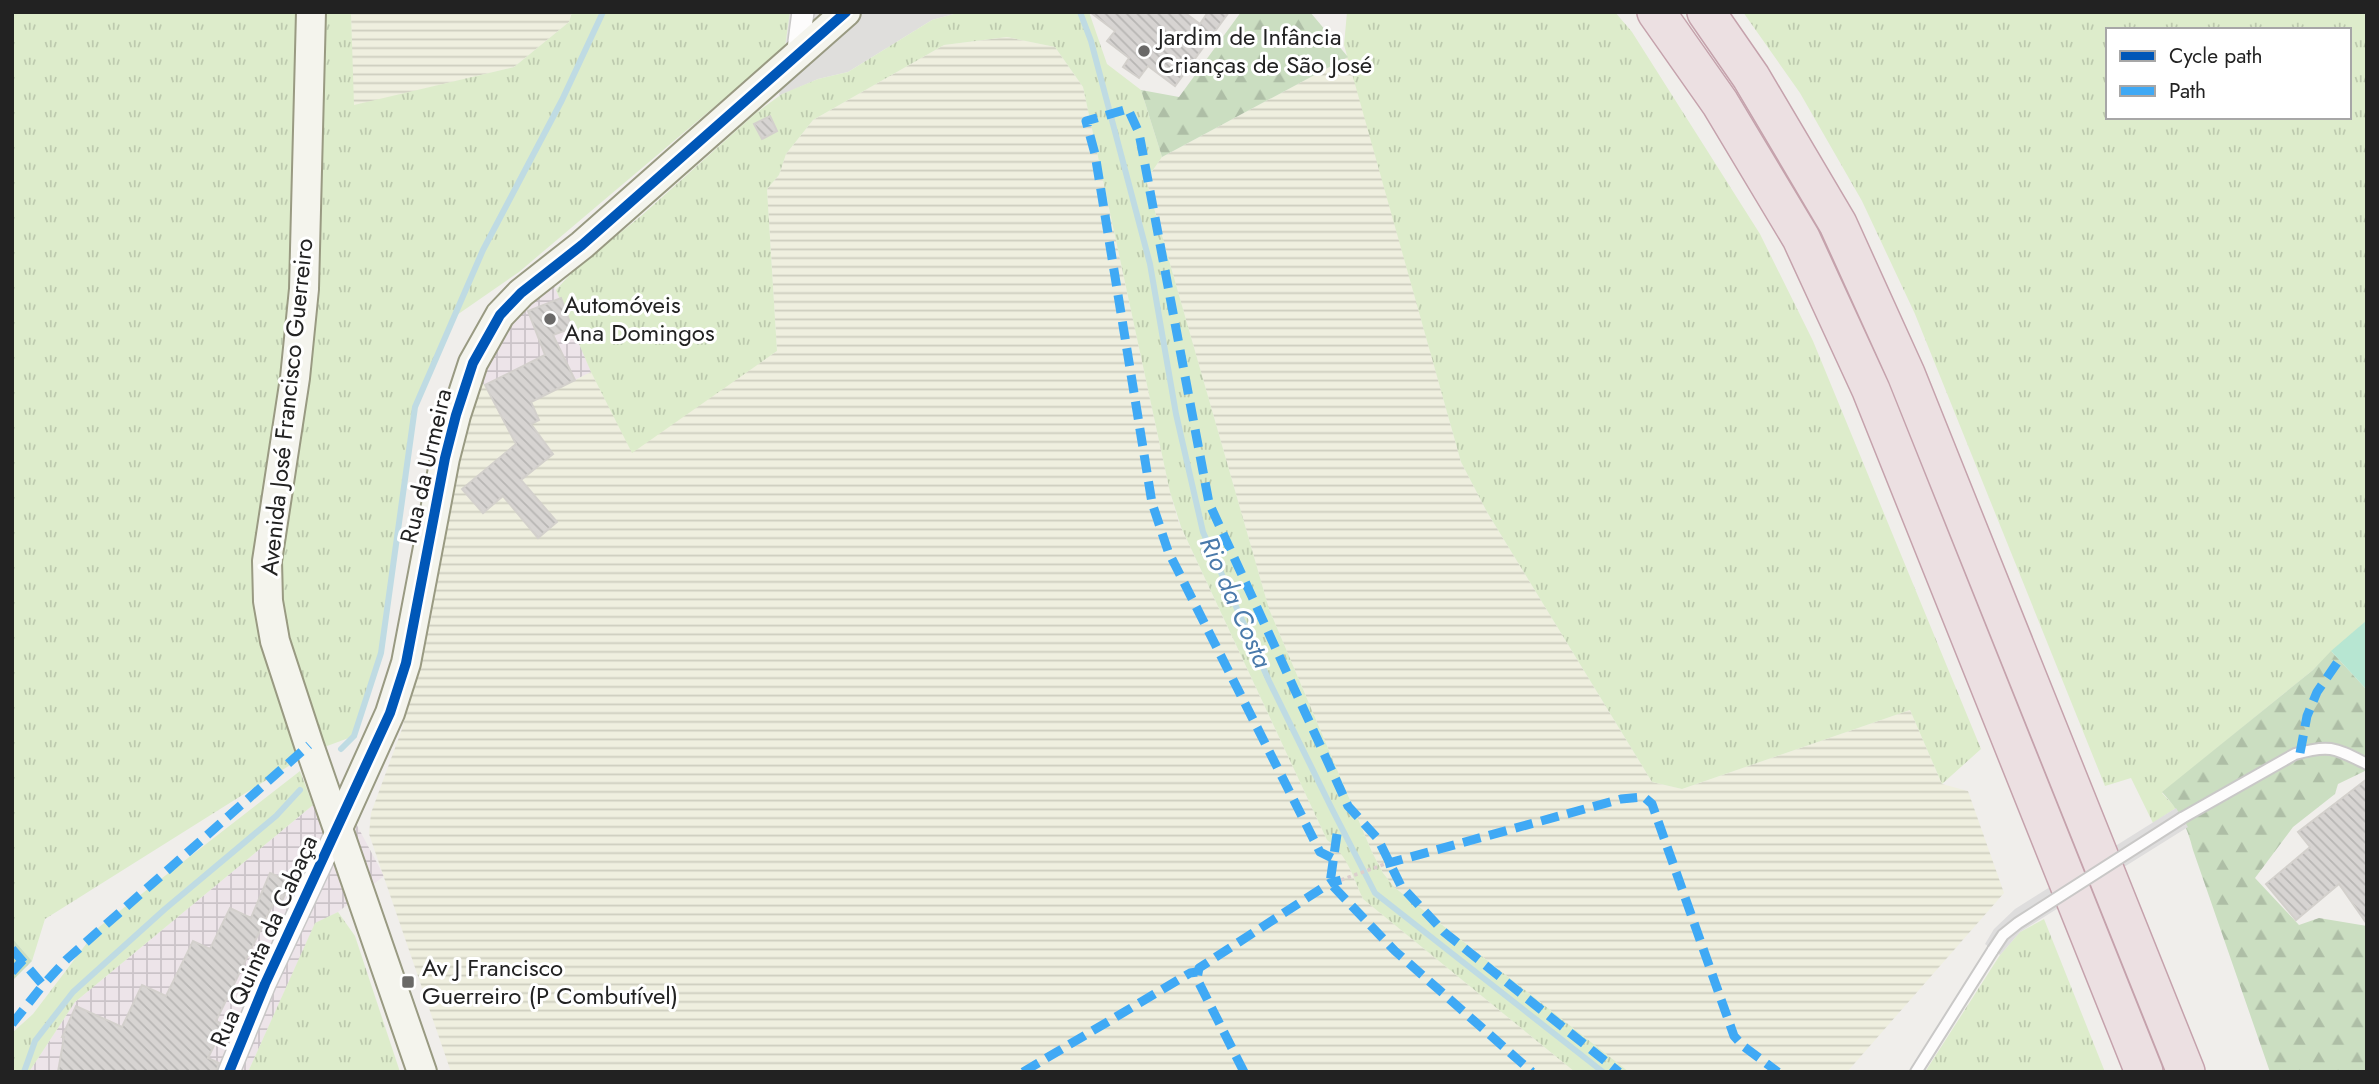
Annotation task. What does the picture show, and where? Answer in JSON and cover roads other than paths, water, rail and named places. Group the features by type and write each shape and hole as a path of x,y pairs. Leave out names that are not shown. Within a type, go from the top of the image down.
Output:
{"highway":[{"path":"1656,12 1720,103 1801,238 1871,390 2144,1072"},
{"path":"1706,12 1758,89 1850,249 1911,387 2186,1072"}],"main road":[{"name":"Avenida José Francisco Guerreiro","path":"311,12 304,289 295,378 267,561 268,601 275,641 422,1072"},
{"name":"Rua da Urmeira","path":"338,828 390,713 406,663 444,458 473,363 499,315 521,293 582,245 846,12"}],"street":[{"path":"797,57 803,12"},
{"name":"Rua Quinta da Cabaça","path":"229,1072 265,984 338,828"}],"lane":[{"path":"1916,1072 2003,935 2018,923 2182,818 2295,754 2327,747 2367,764"}],"waterway":[{"path":"341,749 354,736 381,653 415,407 483,250 562,100 603,12"},
{"name":"Rio da Costa","path":"1080,12 1091,41 1150,264 1176,414 1203,532 1269,681 1332,809 1375,893 1603,1072"},
{"path":"24,1072 35,1041 73,992 165,909 276,816 300,790"}],"place":[{"name":"Jardim de Infância Crianças de São José","path":"1144,51"},
{"name":"Automóveis Ana Domingos","path":"550,319"},
{"name":"Av J Francisco Guerreiro (P Combutível)","path":"408,982"}]}
